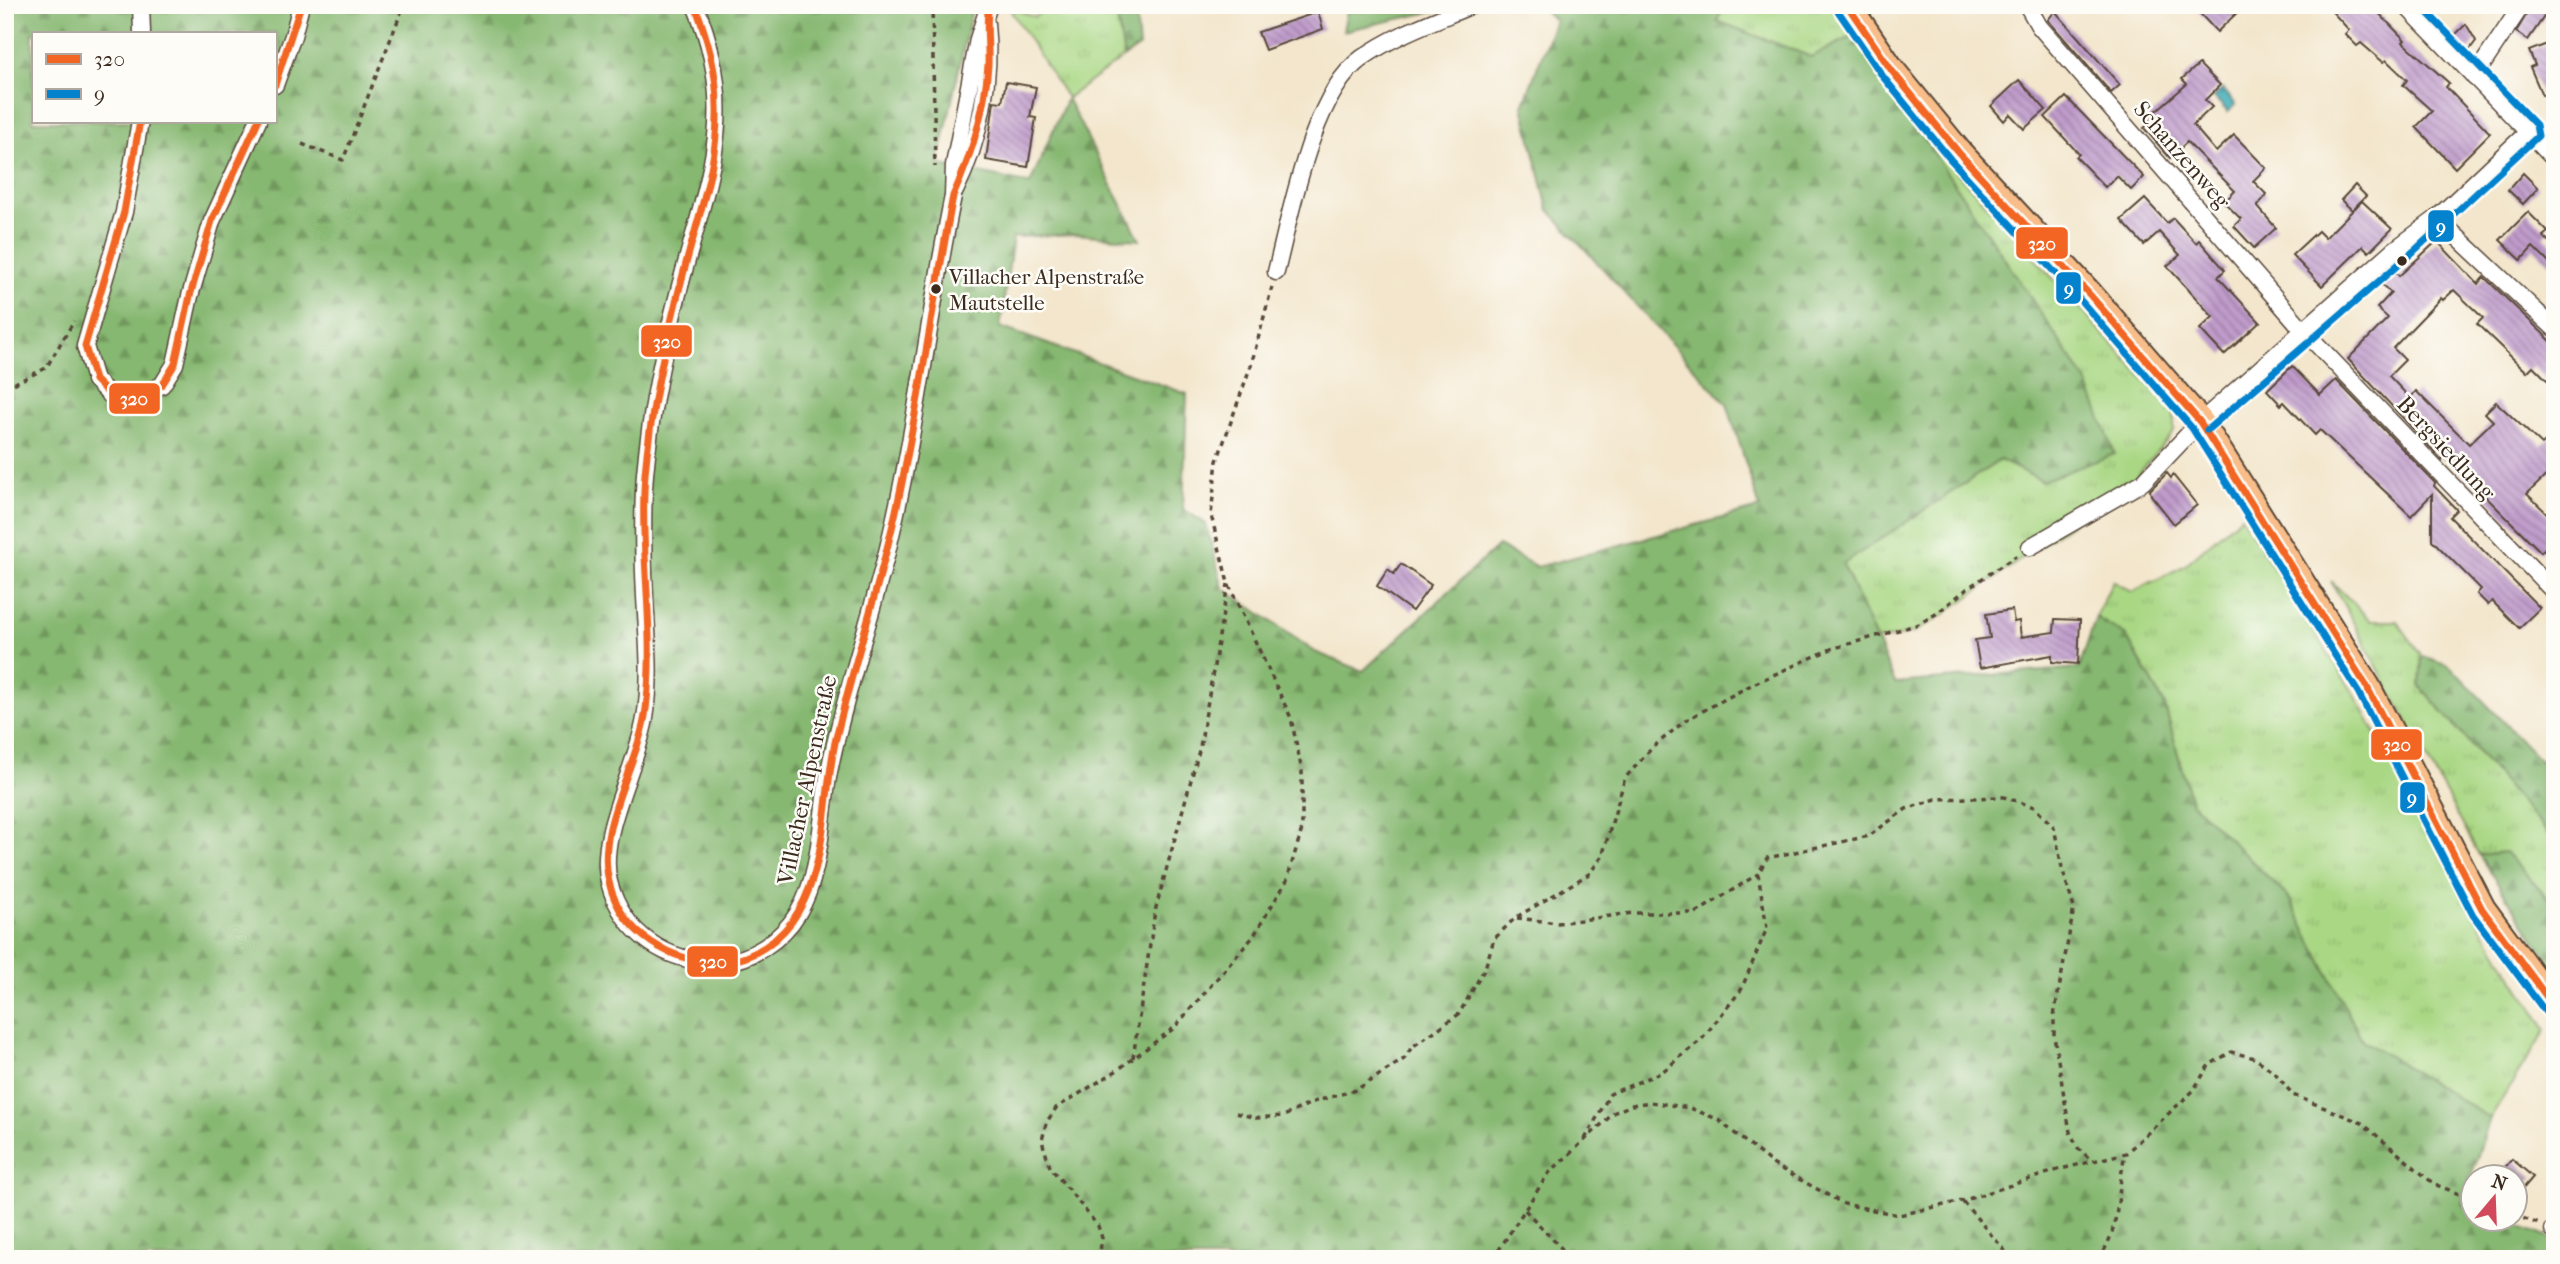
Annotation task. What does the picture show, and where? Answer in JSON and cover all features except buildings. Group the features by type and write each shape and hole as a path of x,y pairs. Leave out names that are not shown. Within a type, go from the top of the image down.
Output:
{"main road":[{"path":"1847,5 1892,71 1959,153 2090,295 2200,422 2367,687 2482,909 2555,1008"}],"street":[{"path":"141,5 142,32"},
{"path":"276,82 301,5"},
{"name":"Villacher Alpenstraße","path":"695,5 716,68 719,108 715,153 653,398 643,527 649,680 638,750 609,841 606,861 619,910 648,943 692,962 728,962 760,950 786,929 807,893 830,766 896,510 953,196 954,164 978,38 987,13"},
{"path":"1276,272 1301,176 1330,94 1360,60 1395,37 1472,5"},
{"name":"Schanzenweg","path":"2027,5 2039,26 2305,332"},
{"path":"2405,5 2555,160"},
{"path":"2473,77 2522,5"},
{"path":"140,122 124,212 85,346 95,380 109,394 131,400 162,385 178,351 190,296 212,221 258,122"},
{"path":"2030,547 2143,482 2200,422 2395,250 2437,218 2528,132"},
{"path":"2437,218 2555,329"},
{"name":"Bergsiedlung","path":"2305,332 2555,593"}],"path":[{"path":"302,144 343,160 404,5"},
{"path":"932,5 935,175"},
{"path":"1099,1259 1102,1238 1098,1226 1050,1167 1042,1141 1046,1123 1056,1108 1174,1028 1253,937 1287,880 1302,829 1302,771 1291,718 1228,583 1211,515 1217,461 1251,365 1276,272"},
{"path":"5,388 46,368 62,344 72,321 94,311"},
{"path":"1236,1113 1256,1118 1284,1116 1313,1102 1356,1090 1404,1059 1412,1047 1459,1014 1485,968 1494,939 1515,918 1588,874 1602,857 1625,778 1652,748 1686,720 1753,684 1831,649 1916,625 1936,614 1968,588 2030,547"},
{"path":"1133,1058 1155,911 1200,747 1228,583"},
{"path":"1515,918 1558,923 1633,913 1696,913 1758,874 1767,858 1869,836 1906,809 1936,799 2004,797 2034,807 2054,827 2074,908 2054,1016 2054,1036 2070,1132 2078,1148 2092,1161"},
{"path":"1584,1141 1610,1094 1662,1072 1702,1039 1741,990 1767,928 1758,874"},
{"path":"1493,1259 1548,1174 1615,1112 1632,1105 1650,1102 1690,1108 1717,1119 1774,1165 1844,1204 1899,1215 1962,1202 2126,1153 2193,1091 2209,1065 2231,1052 2255,1058 2275,1073 2293,1095 2362,1124 2434,1184 2458,1193"},
{"path":"2098,1259 2106,1250 2116,1217 2118,1184 2126,1153"},
{"path":"1962,1202 2012,1259"},
{"path":"1525,1210 1563,1250 1577,1259"},
{"path":"2528,1220 2554,1230"}],"green space":[{"path":"5,5 973,5 938,164 1030,184 1067,98 1140,240 1077,234 1013,237 1000,327 1187,394 1183,509 1206,524 1223,588 1315,652 1363,671 1498,546 1537,567 1760,508 1727,404 1548,209 1523,106 1555,20 1537,5 1725,5 1717,21 1811,57 1855,35 2086,381 2115,454 2042,481 2000,460 1843,564 1895,683 2079,668 2096,617 2126,636 2164,703 2191,802 2289,898 2362,1040 2490,1118 2476,1162 2458,1162 2458,1232 2528,1232 2528,1230 2555,1240 2555,1259 5,1259"},
{"path":"1007,5 1014,5 1017,10 1034,17 1053,5 1115,5 1124,57 1067,98"},
{"path":"1115,5 1135,5 1139,47 1124,57"},
{"path":"1348,5 1463,5 1343,31"},
{"path":"1725,5 1838,5 1855,35 1811,57 1717,21"},
{"path":"1917,128 2174,412 2174,432 2136,477 1942,616 1913,633 1876,641 1842,564 2000,460 2042,481 2114,454 2086,381"},
{"path":"2241,516 2356,697 2478,921 2546,1030 2490,1118 2362,1040 2289,898 2191,802 2164,703 2126,636 2096,617 2113,581 2132,592 2184,566"},
{"path":"2331,581 2371,621 2397,621 2422,656 2420,686 2551,837 2555,906 2505,852 2479,855"},
{"path":"2422,656 2449,665 2555,776 2555,873 2551,837 2420,686"},
{"path":"2505,852 2555,906 2555,971 2479,855"}],"water":[{"path":"2223,89 2236,105 2228,112 2214,97"}],"transit line":[{"name":"320","path":"276,82 301,5"},
{"name":"320","path":"695,5 715,80 715,148 671,321 651,423 644,503 649,680 642,730 613,817 606,860 615,900 637,931 651,942 685,958 723,962 746,957 776,939 798,912 815,872 836,738 882,568 904,472 953,196 981,116 988,65 989,5"},
{"name":"320","path":"1847,5 1892,71 1959,153 2090,295 2200,422 2367,687 2482,909 2555,1008"},
{"name":"9","path":"2207,430 2414,251 2538,136 2536,125 2420,5"},
{"name":"9","path":"1838,11 1884,78 1951,160 2082,302 2192,428 2358,692 2473,915 2547,1014"},
{"name":"320","path":"140,122 124,212 85,346 95,380 109,394 131,400 162,385 175,364 190,296 212,221 258,122"}],"place":[{"name":"Villacher Alpenstraße Mautstelle","path":"936,289"}]}
